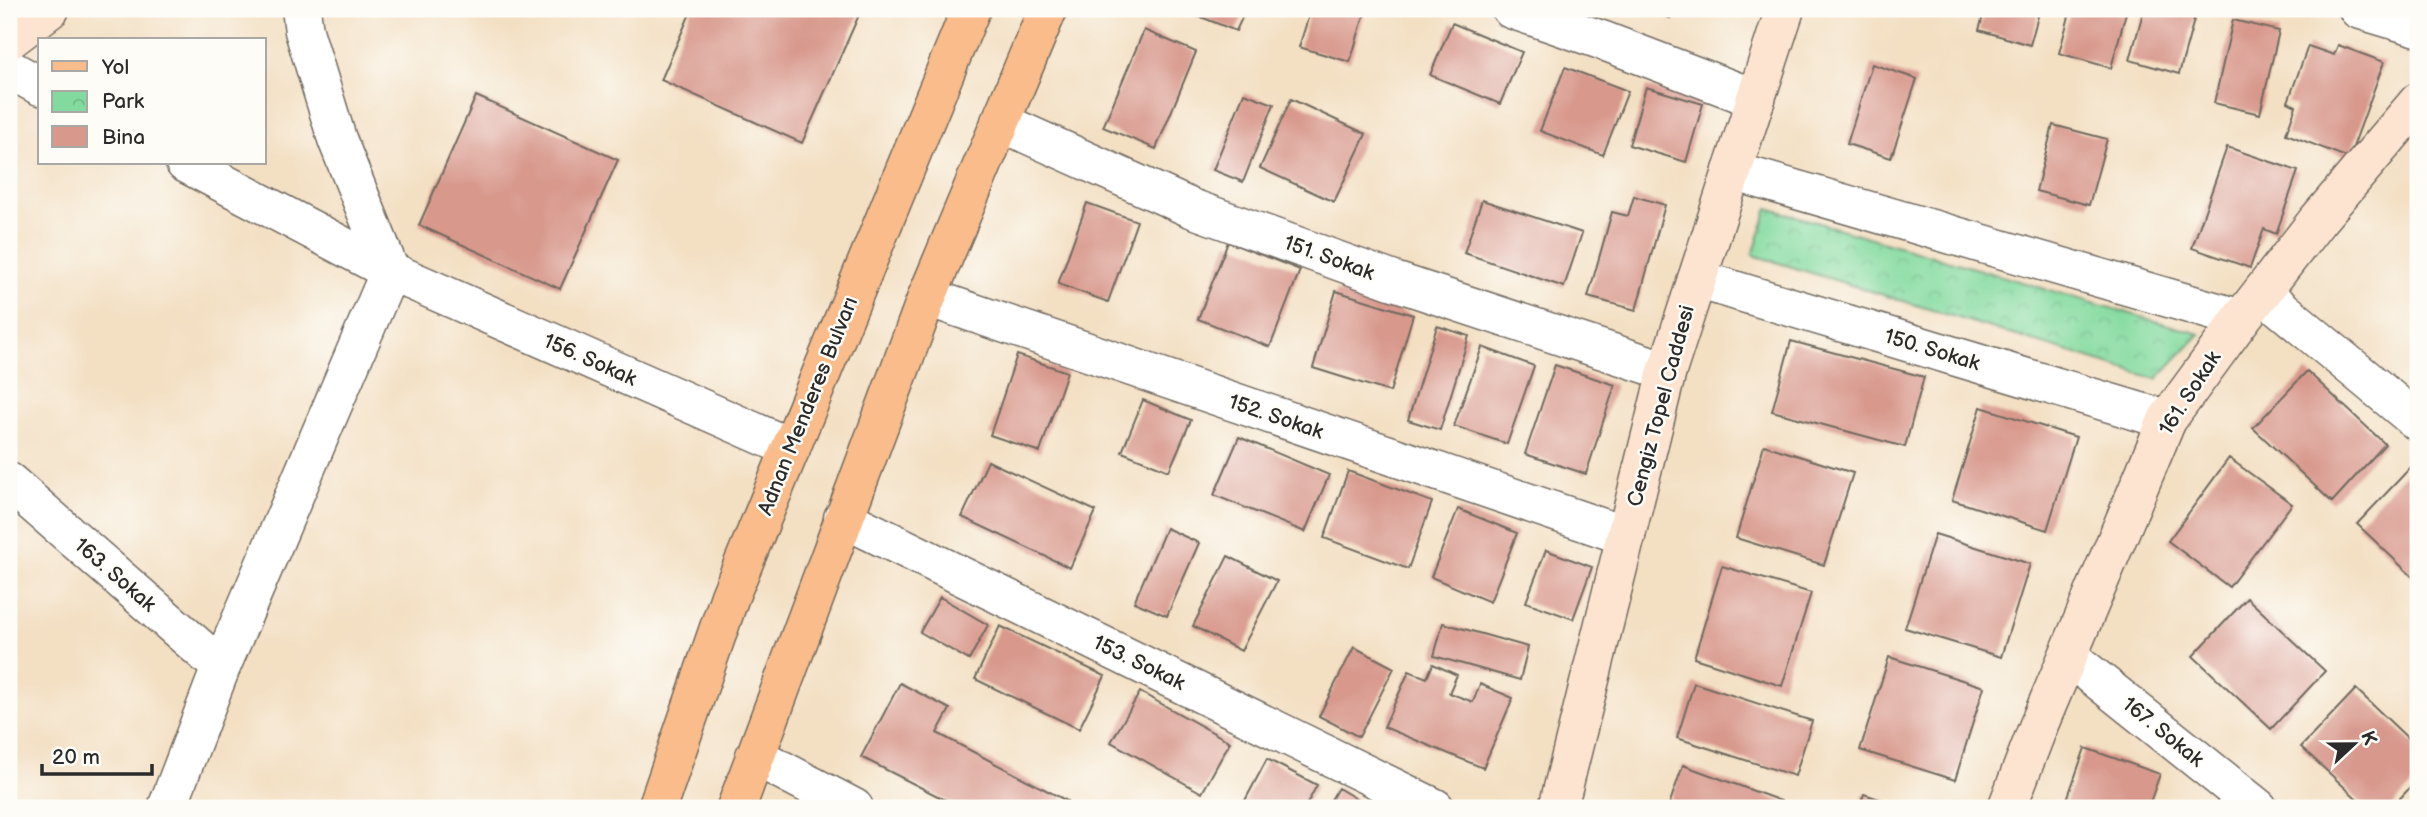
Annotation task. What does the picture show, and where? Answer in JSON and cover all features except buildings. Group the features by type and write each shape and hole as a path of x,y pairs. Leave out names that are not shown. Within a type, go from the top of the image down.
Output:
{"main road":[{"name":"Adnan Menderes Bulvarı","path":"657,808 730,596 971,9"},
{"path":"736,808 927,297 1048,9"}],"street":[{"path":"9,40 50,9"},
{"path":"167,808 221,667 390,271 337,139 304,31 300,9"},
{"path":"1511,9 1756,99"},
{"name":"Cengiz Topel Caddesi","path":"1558,808 1667,371 1786,9"},
{"path":"2358,9 2418,27"},
{"path":"9,69 38,85"},
{"name":"161. Sokak","path":"2007,808 2168,420 2317,221 2418,102"},
{"name":"151. Sokak","path":"1000,122 1191,208 1394,281 1667,371"},
{"name":"156. Sokak","path":"187,164 390,271 791,448"},
{"path":"1732,171 2252,306 2418,422"},
{"name":"150. Sokak","path":"1697,279 2168,420"},
{"name":"152. Sokak","path":"927,297 1626,536"},
{"name":"163. Sokak","path":"9,482 221,667"},
{"name":"153. Sokak","path":"843,518 1435,808"},
{"name":"167. Sokak","path":"2068,656 2258,808"},
{"path":"755,756 854,808"}],"green space":[{"path":"1768,208 2200,334 2157,379 1753,255"}]}
